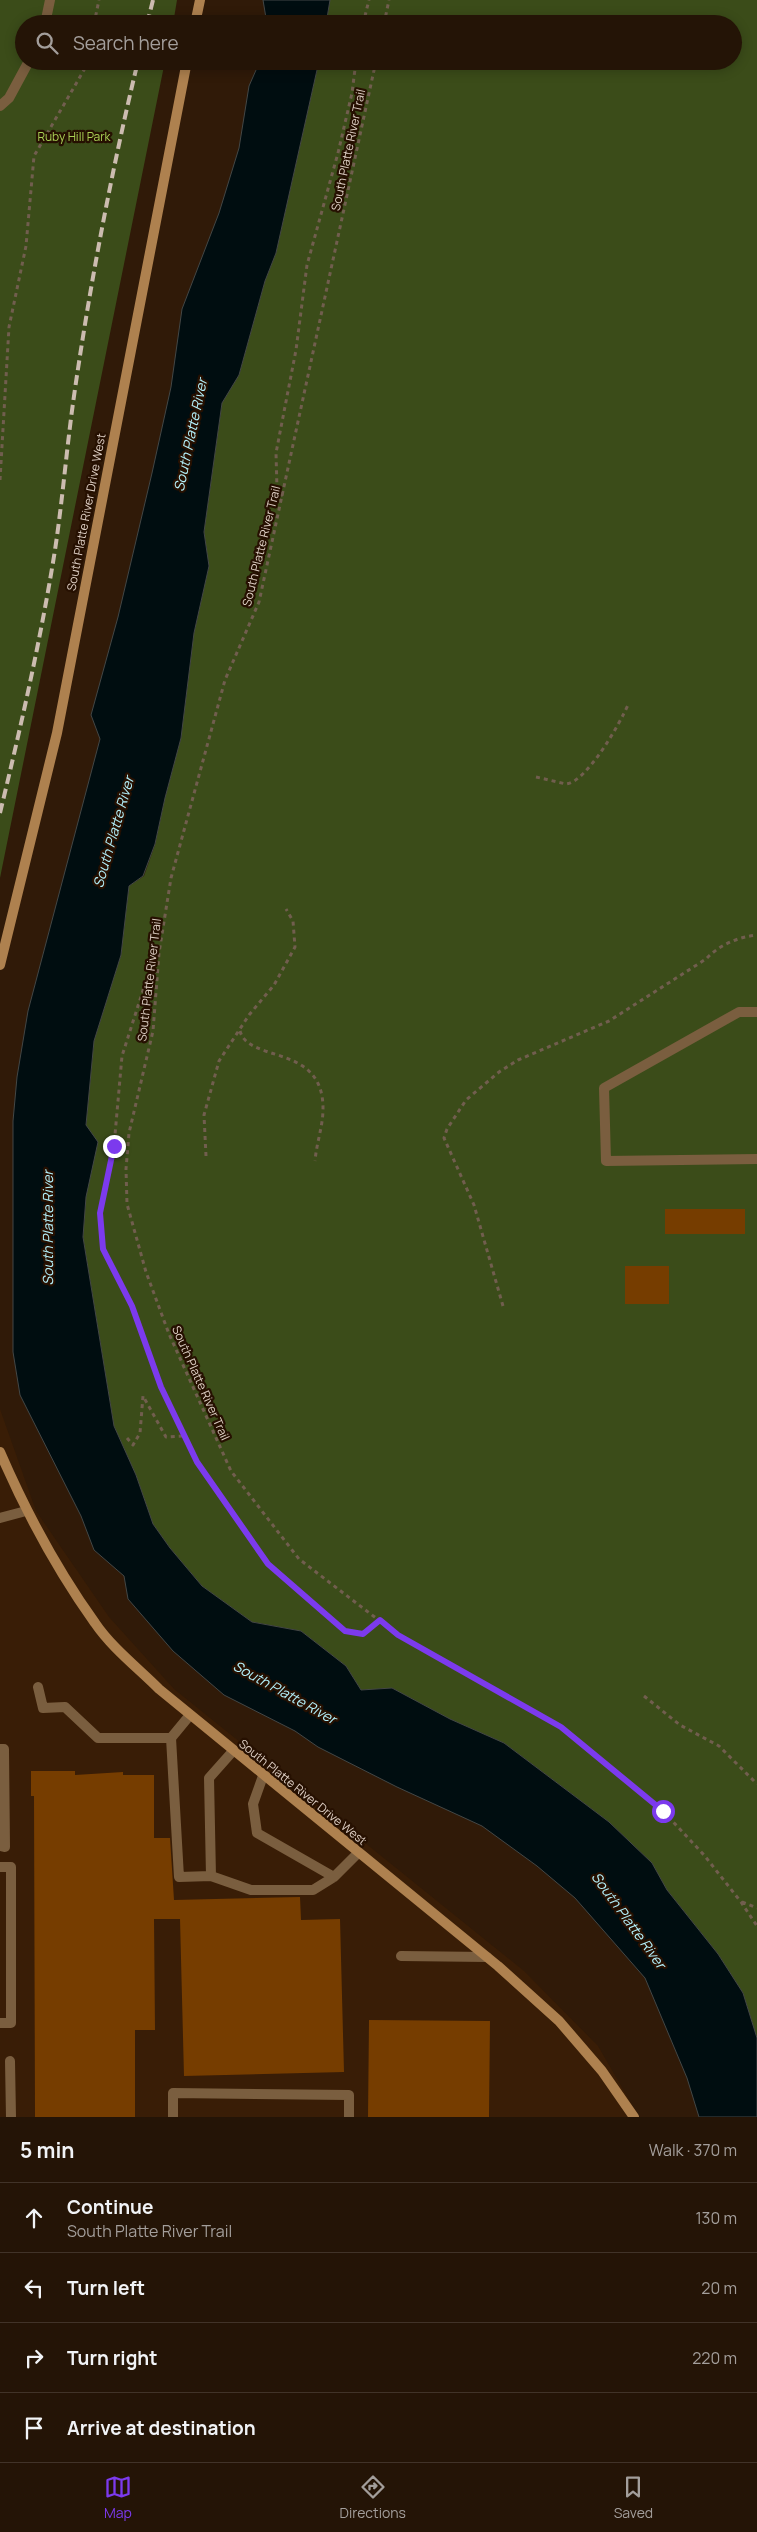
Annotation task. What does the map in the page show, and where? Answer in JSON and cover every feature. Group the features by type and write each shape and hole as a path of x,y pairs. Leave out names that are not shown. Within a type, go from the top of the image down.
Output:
{"street":[{"path":"197,15 200,0"},
{"name":"South Platte River Drive West","path":"0,965 57,733 185,70"},
{"name":"South Platte River Drive West","path":"0,1452 26,1512 95,1624 159,1689 486,1957 560,2022 602,2071 634,2117"}],"lane":[{"path":"46,15 50,0"},
{"path":"0,106 10,98 24,70"},
{"path":"757,1012 739,1012 604,1088 606,1161 757,1159"},
{"path":"0,1518 26,1512"},
{"path":"38,1687 43,1708 65,1707 98,1738 172,1738"},
{"path":"190,1715 172,1738 179,1877 211,1876 251,1890 313,1890 334,1877 358,1853"},
{"path":"0,1749 4,1749 5,1846 0,1846"},
{"path":"211,1876 209,1778 233,1751"},
{"path":"263,1776 253,1804 257,1833 334,1877"},
{"path":"0,1867 12,1867 12,1887 11,2023 0,2023"},
{"path":"401,1956 486,1957"},
{"path":"10,2060 11,2117"},
{"path":"173,2117 173,2093 349,2095 349,2117"}],"path":[{"path":"96,15 99,0"},
{"path":"365,15 369,0"},
{"path":"386,15 389,0"},
{"path":"0,480 8,327 26,246 34,156 84,70"},
{"path":"283,496 277,489 276,453 296,350 307,265 338,153 352,93 355,70"},
{"name":"South Platte River Trail","path":"374,70 259,602 225,680 171,878 159,952 153,1031 129,1133 126,1169 127,1204 146,1272 169,1334 230,1471 300,1559 398,1635 561,1727 663,1811 704,1855 741,1902 757,1926"},
{"path":"536,777 566,784 584,774 597,757 628,705"},
{"path":"206,1156 204,1115 219,1061 274,985 295,947 293,921 286,909"},
{"path":"503,1306 474,1205 444,1138 466,1100 499,1072 518,1060 609,1021 706,959 720,946 757,934"},
{"path":"159,952 153,960 122,1056 114,1146 100,1213 103,1249 132,1306 161,1387 197,1462 268,1564 345,1631 363,1634 380,1620"},
{"path":"240,1030 250,1044 293,1060 312,1074 322,1096 324,1116 315,1161"},
{"path":"127,1438 133,1445 140,1433 143,1396 166,1437 185,1436"},
{"path":"644,1696 680,1726 702,1736 727,1752 757,1784"},
{"path":"741,1902 757,1908"}],"shaded area":[{"path":"0,1409 36,1511 109,1617 174,1689 524,1971 598,2046 639,2117 0,2117"}],"green space":[{"name":"Ruby Hill Park","path":"0,0 177,0 174,15 15,15 15,70 163,70 0,878"},
{"path":"330,0 757,0 757,2038 743,1993 718,1954 667,1890 652,1863 609,1822 504,1743 450,1719 392,1688 361,1690 346,1666 301,1631 252,1622 202,1586 170,1548 153,1524 136,1475 114,1426 83,1237 86,1198 86,1125 94,1041 121,955 129,886 144,876 155,845 181,738 194,633 209,566 204,532 222,403 239,375 265,281 276,253 317,70 742,70 742,15 328,15"}],"water":[{"path":"263,0 330,0 328,15 266,15"},
{"name":"South Platte River","path":"256,70 317,70 276,253 265,281 239,375 222,403 204,532 209,566 194,633 181,738 155,844 143,876 129,886 121,955 94,1041 86,1125 98,1142 86,1197 83,1237 114,1426 136,1475 153,1524 170,1548 202,1586 252,1622 301,1631 346,1666 361,1690 392,1688 450,1719 504,1743 609,1822 652,1863 667,1890 718,1954 743,1993 757,2038 757,2117 699,2117 687,2078 645,1978 575,1898 537,1866 482,1826 397,1787 318,1747 295,1731 224,1695 173,1651 128,1599 124,1576 94,1550 81,1516 20,1395 13,1352 13,1121 17,1077 28,1011 100,739 91,715 118,617 152,473 171,387 182,309 219,213 239,148 249,86"}],"building":[{"path":"665,1209 745,1209 745,1234 665,1234"},
{"path":"625,1266 669,1266 669,1304 625,1304"},
{"path":"31,1771 75,1771 75,1775 123,1772 123,1775 154,1775 154,1838 170,1838 174,1900 300,1897 301,1920 340,1919 344,2072 184,2076 180,1919 154,1919 155,2030 135,2030 135,2117 35,2117 34,1796 31,1796"},
{"path":"369,2020 490,2021 489,2117 368,2117"}],"railway":[{"path":"149,15 153,0"},
{"path":"0,813 23,715 43,616 55,550 72,409 88,307 111,183 136,70"}],"route":[{"path":"114,1146 100,1213 103,1249 132,1306 161,1387 197,1462 268,1564 345,1631 363,1634 380,1620 398,1635 561,1727 663,1811"}]}
